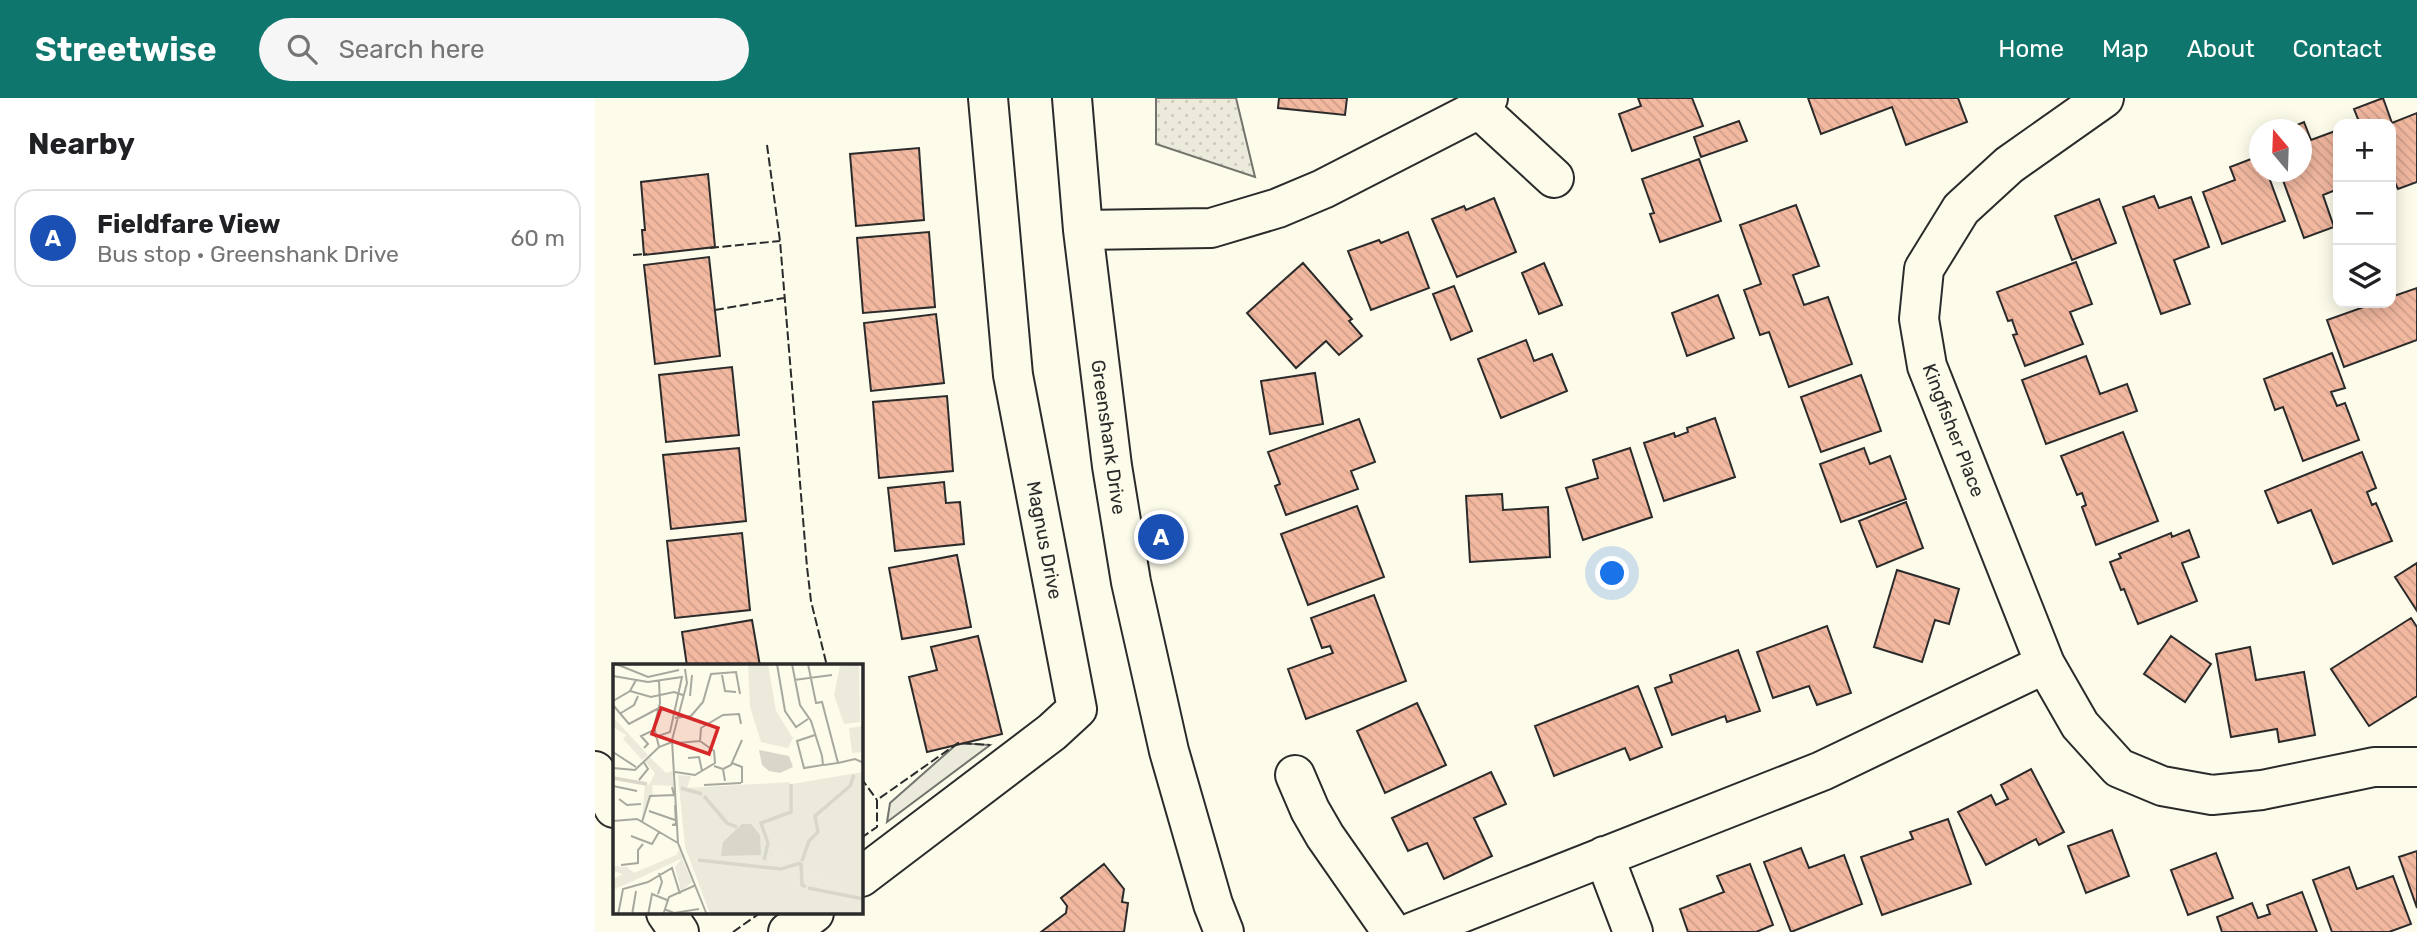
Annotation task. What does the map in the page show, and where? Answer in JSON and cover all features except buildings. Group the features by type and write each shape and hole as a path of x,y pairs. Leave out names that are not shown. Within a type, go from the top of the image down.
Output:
{"street":[{"name":"Magnus Drive","path":"863,875 1044,739 1077,709 1013,375 988,98"},
{"name":"Greenshank Drive","path":"1072,98 1083,230 1112,466 1131,582 1168,751 1213,904 1224,932"},
{"name":"Kingfisher Place","path":"2104,98 2009,165 1961,209 1924,269 1919,319 1927,366 2045,664 2080,725 2119,768 2162,786 2212,795 2262,790 2374,767 2417,766"},
{"path":"1083,230 1211,228 1278,208 1324,189 1483,103 1554,178"},
{"path":"1413,932 1822,771 2045,664"},
{"path":"1295,775 1325,836 1392,932"},
{"path":"1604,856 1633,932"},
{"path":"667,914 679,932"},
{"path":"788,932 813,914"}],"shaded area":[{"path":"1156,98 1236,98 1255,177 1156,144"},
{"path":"958,743 990,745 887,822 890,803"}],"fence":[{"path":"767,145 780,241 807,567 811,601 827,664"},
{"path":"710,248 780,241"},
{"path":"633,255 647,254"},
{"path":"715,310 784,298"},
{"path":"863,837 877,827 877,800 958,743 990,745"},
{"path":"863,781 877,800"},
{"path":"733,932 759,914"}],"place":[{"name":"Fieldfare View","path":"1161,537"}]}
